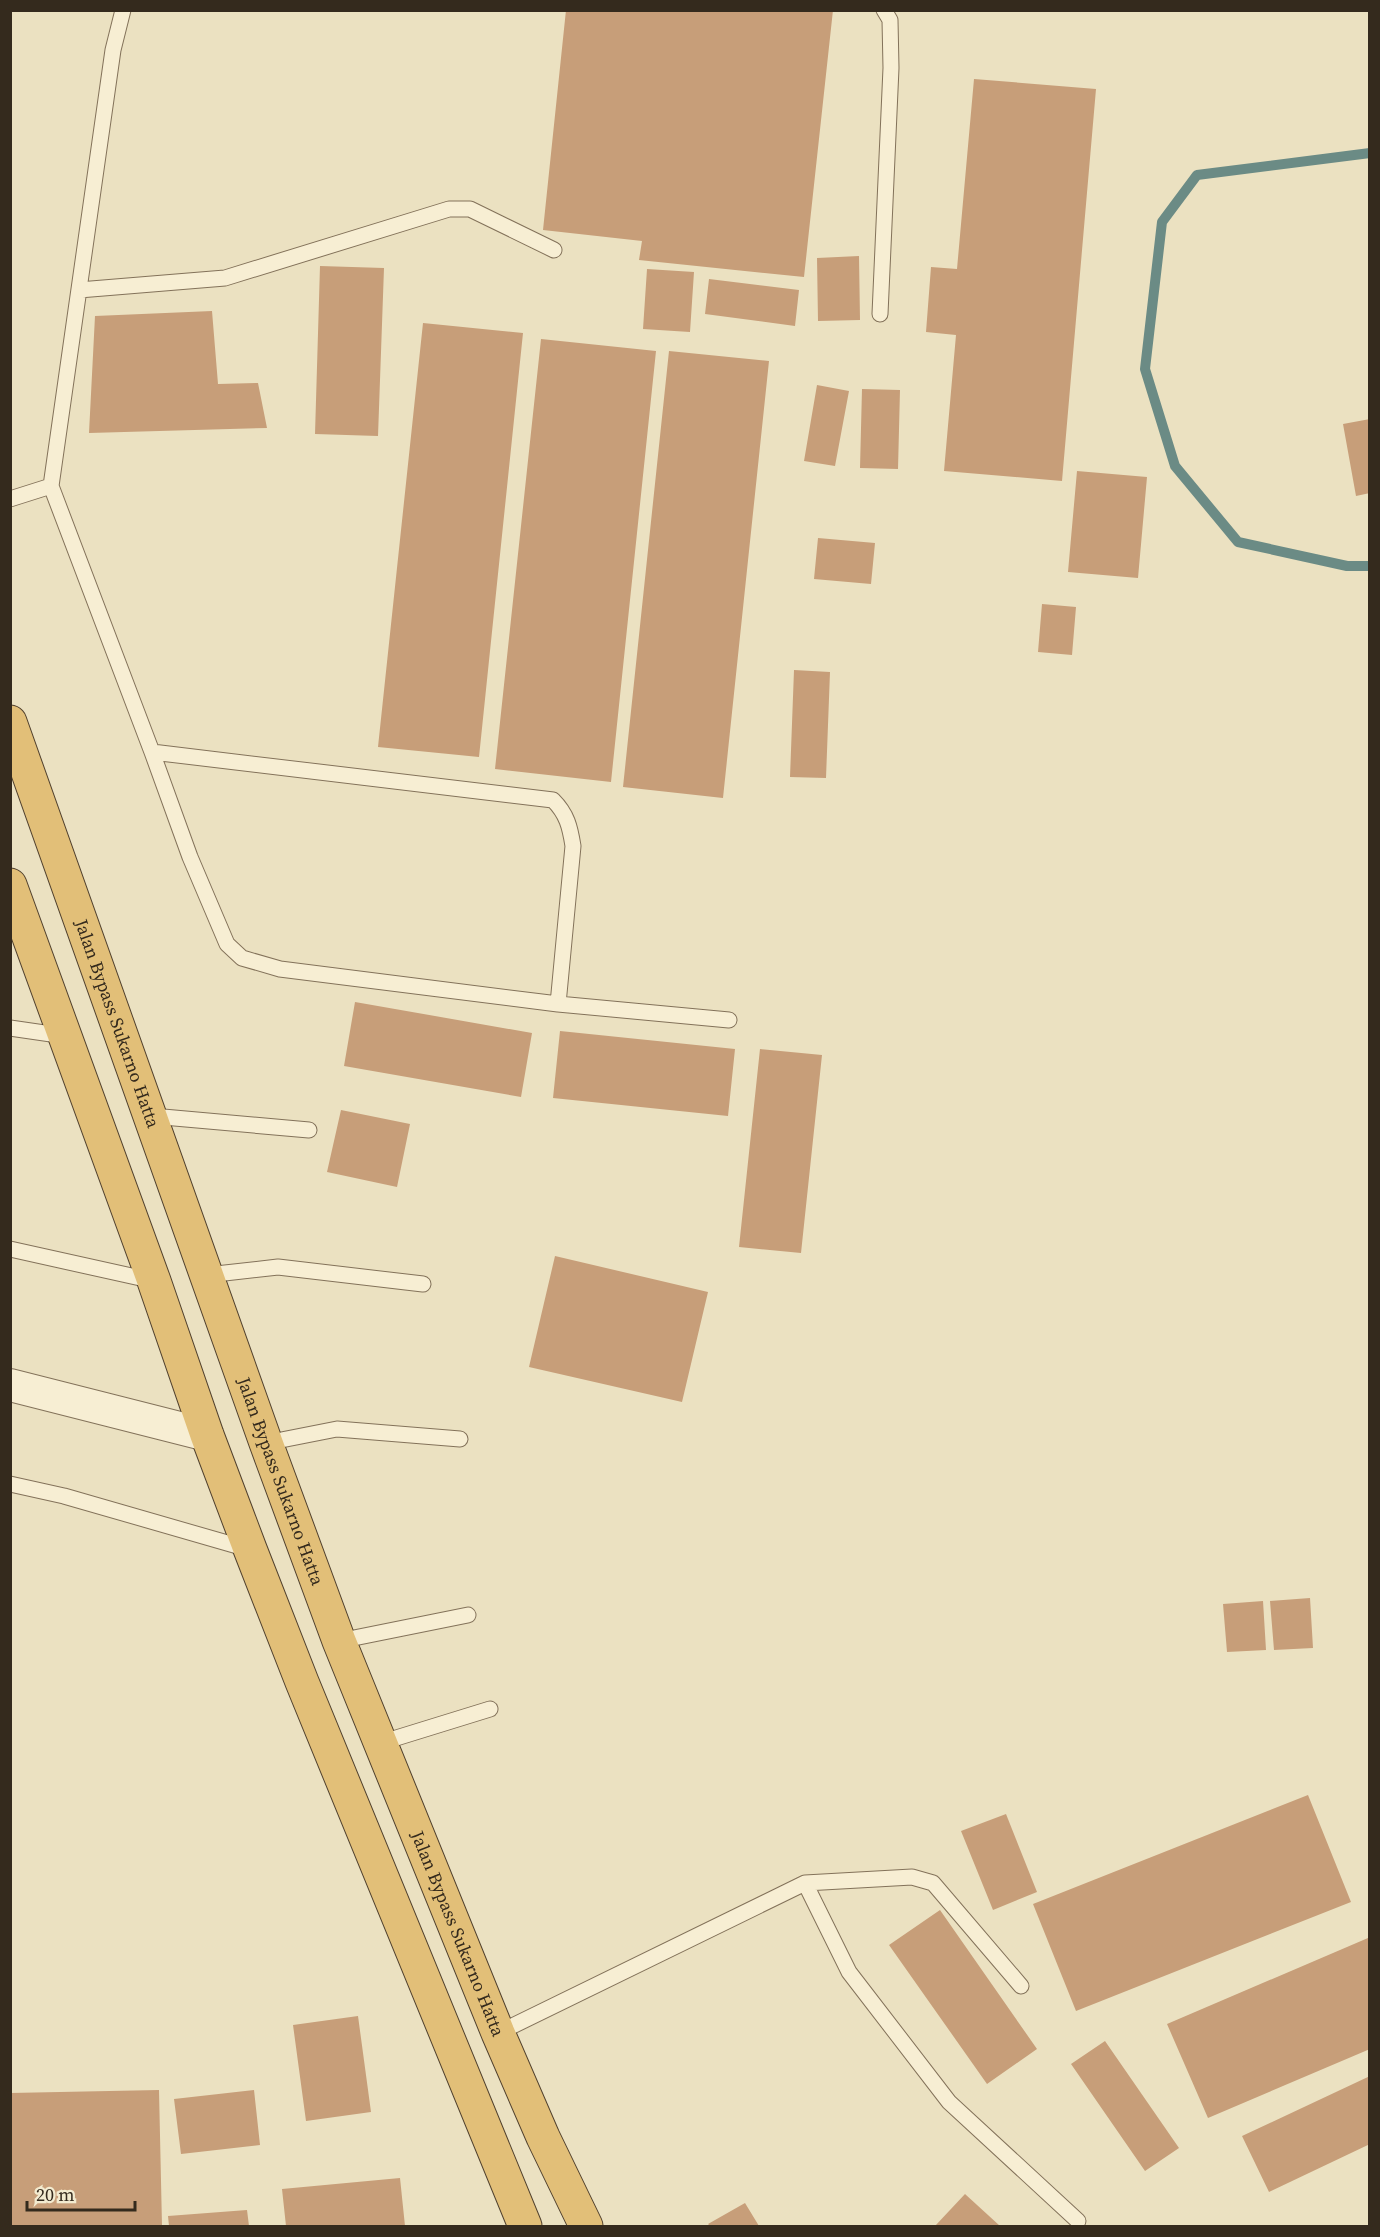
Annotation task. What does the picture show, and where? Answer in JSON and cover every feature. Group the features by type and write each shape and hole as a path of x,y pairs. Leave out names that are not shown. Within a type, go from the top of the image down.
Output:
{"highway":[{"name":"Jalan Bypass Sukarno Hatta","path":"10,722 152,1116 266,1443 339,1641 498,2033 543,2137 586,2226"},
{"path":"10,885 250,1550 525,2226"}],"street":[{"path":"10,1385 207,1435"}],"lane":[{"path":"123,10 113,50 51,486 190,857 226,944 242,958 280,969 558,1004 729,1020"},
{"path":"880,314 891,68 890,20 884,10"},
{"path":"79,290 225,278 449,209 470,209 554,250"},
{"path":"10,499 51,486"},
{"path":"152,752 553,801 563,810 569,824 573,846 558,1004"},
{"path":"10,1028 65,1036"},
{"path":"152,1116 309,1130"},
{"path":"10,1248 154,1281"},
{"path":"207,1275 278,1267 423,1284"},
{"path":"266,1443 337,1429 460,1439"},
{"path":"10,1484 64,1496 250,1550"},
{"path":"339,1641 468,1615"},
{"path":"380,1743 490,1709"},
{"path":"498,2033 805,1883 912,1877 933,1884 1021,1986"},
{"path":"805,1883 849,1972 949,2102 1078,2221"}],"building":[{"path":"566,10 833,10 804,277 639,260 642,241 543,230"},
{"path":"974,79 1096,89 1062,481 944,471 956,335 926,332 931,267 957,269"},
{"path":"859,256 860,320 818,321 817,258"},
{"path":"320,266 384,268 378,436 315,434"},
{"path":"647,269 694,272 690,332 643,329"},
{"path":"709,279 799,290 795,326 705,314"},
{"path":"212,311 218,384 258,383 267,428 89,433 95,316"},
{"path":"423,323 523,333 479,757 378,747"},
{"path":"541,339 656,351 611,782 495,769"},
{"path":"669,351 769,361 723,798 623,787"},
{"path":"817,385 849,391 835,466 804,461"},
{"path":"862,389 900,390 898,469 860,468"},
{"path":"1370,419 1370,493 1356,496 1343,424"},
{"path":"1077,471 1147,477 1138,578 1068,572"},
{"path":"818,538 875,543 871,584 814,579"},
{"path":"1042,604 1076,607 1072,655 1038,652"},
{"path":"794,670 830,672 826,778 790,777"},
{"path":"355,1002 532,1033 521,1097 344,1066"},
{"path":"560,1031 735,1049 728,1116 553,1098"},
{"path":"760,1049 822,1055 801,1253 739,1247"},
{"path":"341,1110 410,1124 397,1187 327,1172"},
{"path":"555,1256 708,1292 682,1402 529,1367"},
{"path":"1310,1598 1313,1648 1274,1650 1270,1601"},
{"path":"1263,1601 1266,1650 1227,1652 1223,1604"},
{"path":"1308,1795 1351,1902 1076,2011 1033,1904"},
{"path":"1006,1814 1037,1892 993,1910 961,1831"},
{"path":"940,1910 1037,2049 987,2084 889,1945"},
{"path":"1368,1938 1370,2049 1208,2118 1167,2024"},
{"path":"358,2016 371,2112 306,2121 293,2025"},
{"path":"1105,2041 1179,2148 1145,2171 1071,2064"},
{"path":"1370,2076 1370,2144 1269,2192 1242,2136"},
{"path":"159,2090 162,2226 10,2226 10,2093"},
{"path":"254,2090 260,2145 181,2154 174,2099"},
{"path":"400,2178 405,2226 286,2226 282,2189"},
{"path":"965,2194 1000,2226 935,2226"},
{"path":"745,2203 759,2226 710,2226 708,2224"},
{"path":"247,2210 249,2226 169,2226 168,2216"}],"waterway":[{"path":"1370,153 1197,175 1162,222 1145,369 1175,466 1238,542 1347,566 1370,566"}]}
